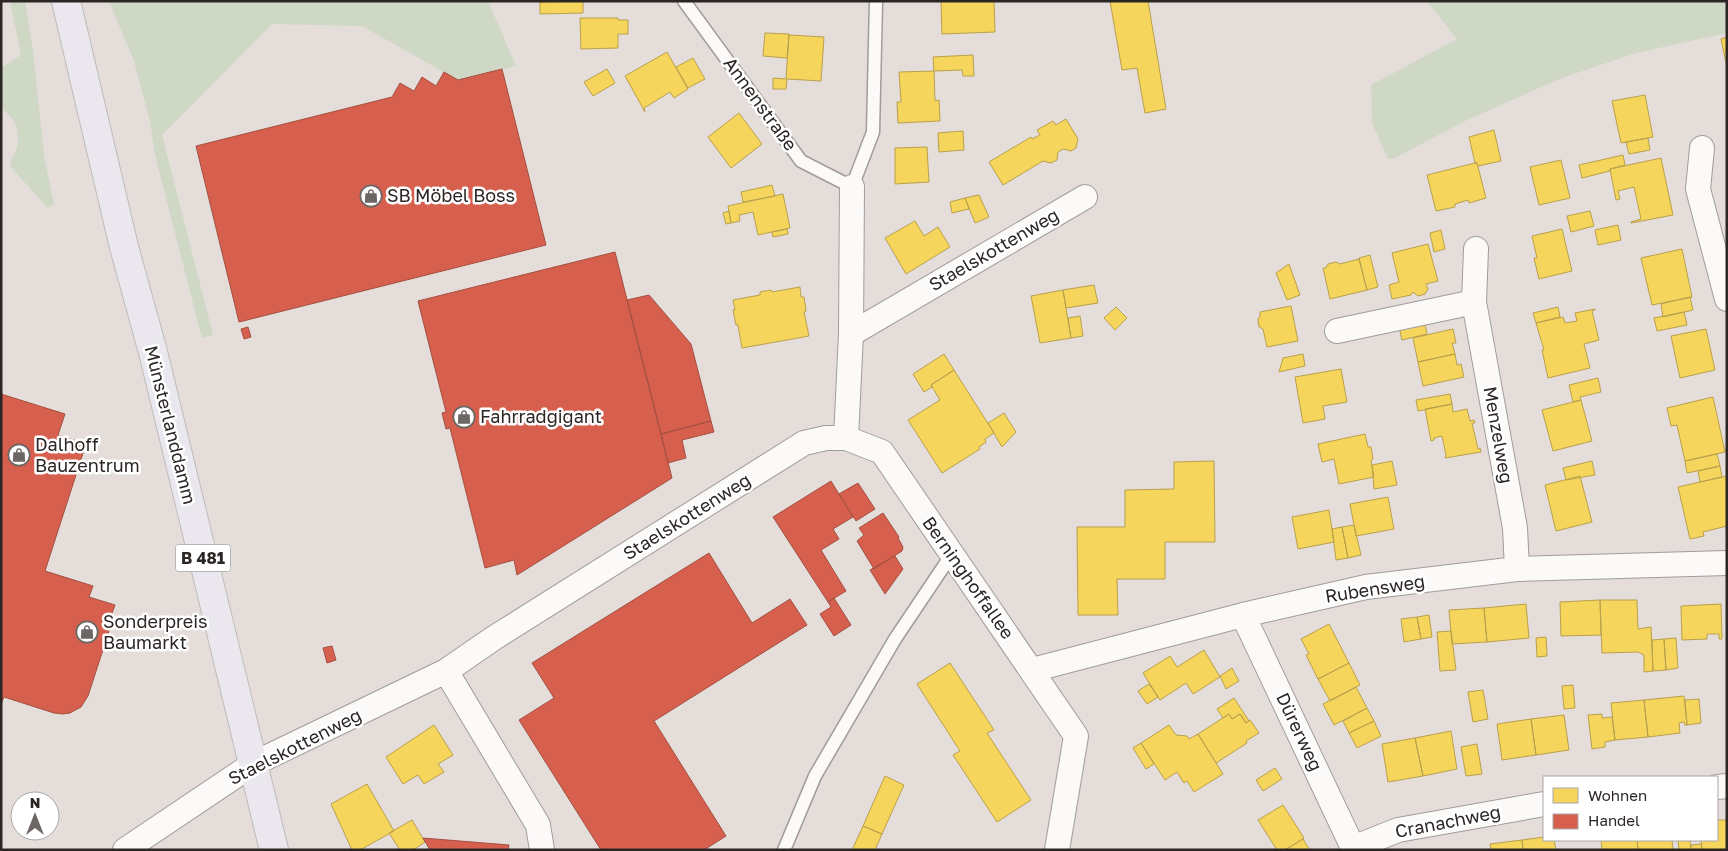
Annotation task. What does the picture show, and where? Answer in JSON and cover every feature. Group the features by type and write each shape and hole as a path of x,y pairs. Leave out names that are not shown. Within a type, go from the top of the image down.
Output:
{"main road":[{"name":"Münsterlanddamm","path":"66,1 124,247 153,352 274,850"}],"street":[{"path":"1702,148 1698,189 1727,299"},
{"path":"846,438 851,334 852,187"},
{"name":"Staelskottenweg","path":"851,334 1085,197"},
{"name":"Menzelweg","path":"1476,249 1474,302 1515,528 1517,569"},
{"path":"1337,331 1474,302"},
{"name":"Staelskottenweg","path":"125,850 253,764 446,670 804,443 826,438 846,438"},
{"name":"Berninghoffallee","path":"846,438 882,452 1076,736 1057,850"},
{"name":"Rubensweg","path":"1032,670 1243,615 1366,587 1517,569 1727,563"},
{"name":"Dürerweg","path":"1243,615 1354,849"},
{"path":"446,670 538,825 542,850"},
{"name":"Cranachweg","path":"1354,849 1398,830 1543,804"}],"lane":[{"name":"Annenstraße","path":"684,1 801,161 852,187"},
{"path":"852,187 873,132 876,1"},
{"path":"784,850 815,776 895,639 952,554"}],"green space":[{"path":"10,1 25,1 33,50 44,155 54,205 47,207 11,167 10,163 16,152 18,136 13,120 1,109 1,68 21,55"},
{"path":"109,1 488,1 516,66 458,80 362,26 272,24 162,135 213,335 202,338 155,155 150,121 134,61"},
{"path":"1427,1 1727,1 1727,33 1636,53 1559,79 1465,121 1393,159 1388,159 1372,123 1371,85 1457,39"}],"building: Wohnen":[{"path":"583,1 583,13 540,14 540,2"},
{"path":"941,1 994,1 995,32 942,34"},
{"path":"1110,1 1148,1 1166,109 1145,113 1137,68 1122,70"},
{"path":"580,18 618,18 618,20 628,20 628,34 618,34 618,48 581,49"},
{"path":"765,33 789,34 787,58 763,56"},
{"path":"789,35 824,37 821,81 787,79 786,89 773,89 773,78 786,79"},
{"path":"1727,37 1727,63 1726,63 1721,39"},
{"path":"667,52 688,89 674,98 670,92 644,108 645,112 625,76"},
{"path":"973,55 974,76 963,76 962,70 934,71 933,57"},
{"path":"693,58 705,79 688,88 676,67"},
{"path":"607,69 615,83 593,96 584,82"},
{"path":"934,71 935,101 939,100 940,121 898,123 897,102 901,102 899,72"},
{"path":"1645,95 1653,137 1621,143 1612,101"},
{"path":"739,113 762,144 731,168 708,137"},
{"path":"1066,119 1078,139 1076,148 1071,151 1063,149 1058,152 1057,160 1051,163 1043,161 1003,185 989,162 1031,137 1032,139 1040,135 1037,130 1053,121 1056,125"},
{"path":"1494,130 1501,161 1478,166 1475,163 1469,137"},
{"path":"963,131 964,150 939,152 938,133"},
{"path":"1648,138 1650,150 1629,154 1626,142"},
{"path":"927,147 929,182 895,184 895,148"},
{"path":"1623,155 1625,165 1582,178 1579,165"},
{"path":"1661,158 1673,215 1631,223 1641,219 1634,187 1618,191 1620,199 1616,200 1610,169"},
{"path":"1561,160 1570,198 1539,205 1530,167"},
{"path":"1477,163 1486,198 1469,203 1468,200 1455,204 1455,207 1436,211 1427,175"},
{"path":"772,185 775,196 743,202 741,192"},
{"path":"783,194 790,228 758,235 753,212 739,215 740,221 731,223 728,206"},
{"path":"979,195 989,217 975,223 965,198"},
{"path":"965,198 969,209 952,213 950,202"},
{"path":"729,211 731,223 726,224 723,213"},
{"path":"1590,211 1594,226 1571,232 1567,216"},
{"path":"915,221 924,236 938,227 950,247 906,274 885,238"},
{"path":"1618,225 1621,240 1598,245 1595,230"},
{"path":"787,229 788,234 773,237 772,232"},
{"path":"1562,229 1572,271 1539,279 1534,258 1537,258 1532,236"},
{"path":"1441,230 1445,249 1434,252 1430,233"},
{"path":"1428,244 1438,281 1426,284 1428,289 1425,294 1418,296 1413,292 1411,295 1392,299 1389,285 1399,282 1392,253"},
{"path":"1682,249 1692,297 1652,305 1641,258"},
{"path":"1370,255 1378,287 1367,290 1359,258"},
{"path":"1359,259 1367,290 1330,299 1323,268 1326,268 1328,264 1336,262 1340,264"},
{"path":"1289,264 1300,295 1287,300 1276,273"},
{"path":"1094,285 1098,303 1066,308 1063,290"},
{"path":"800,287 801,297 804,297 806,311 804,312 809,336 742,348 733,310 735,310 733,300 760,295 760,292"},
{"path":"1063,290 1071,338 1040,343 1031,296"},
{"path":"1690,297 1693,310 1663,317 1661,304"},
{"path":"1291,306 1298,341 1267,347 1263,329 1259,327 1258,319 1260,312"},
{"path":"1116,307 1127,318 1115,330 1104,318"},
{"path":"1558,307 1560,317 1536,323 1533,313"},
{"path":"1595,309 1592,311 1599,340 1584,344 1590,368 1548,378 1542,350 1544,350 1536,323 1563,317 1565,323 1577,321 1575,313"},
{"path":"1684,312 1687,325 1657,331 1654,318"},
{"path":"1080,316 1083,336 1071,338 1068,318"},
{"path":"1424,321 1427,334 1402,340 1399,327"},
{"path":"1453,329 1456,343 1452,343 1455,354 1418,362 1413,338"},
{"path":"1706,329 1715,370 1680,378 1671,336"},
{"path":"944,354 954,370 931,385 932,387 924,392 913,374"},
{"path":"1303,354 1305,366 1279,372 1283,358"},
{"path":"1455,354 1457,365 1461,364 1464,377 1423,386 1418,362"},
{"path":"1341,369 1347,402 1323,406 1325,419 1303,423 1295,377"},
{"path":"954,370 994,433 985,439 986,442 979,447 980,449 942,473 908,420 940,400 931,385"},
{"path":"1598,378 1601,392 1580,397 1581,400 1573,402 1569,385"},
{"path":"1450,394 1452,404 1418,411 1416,400"},
{"path":"1713,397 1725,452 1685,461 1677,425 1671,426 1667,408"},
{"path":"1581,400 1592,441 1553,451 1542,410"},
{"path":"1452,404 1453,412 1467,409 1470,421 1474,420 1475,423 1472,423 1478,449 1480,448 1481,452 1445,458 1442,436 1431,441 1425,409"},
{"path":"1004,413 1016,432 1002,447 988,423"},
{"path":"1365,434 1368,447 1371,447 1374,477 1339,484 1334,459 1322,462 1318,444"},
{"path":"1717,454 1720,466 1687,473 1685,461"},
{"path":"1214,461 1215,542 1165,542 1165,579 1117,579 1118,615 1078,615 1077,527 1125,527 1125,490 1174,489 1174,462"},
{"path":"1392,461 1397,485 1374,489 1372,465"},
{"path":"1592,461 1595,475 1566,480 1563,468"},
{"path":"1720,466 1722,477 1700,482 1698,471"},
{"path":"1580,476 1592,522 1556,531 1545,485"},
{"path":"1727,476 1727,526 1703,532 1704,536 1690,539 1678,487"},
{"path":"1388,497 1394,529 1356,536 1350,504"},
{"path":"1329,510 1334,542 1298,549 1292,517"},
{"path":"1354,525 1361,555 1348,558 1342,527"},
{"path":"1342,527 1348,558 1336,560 1332,529"},
{"path":"1600,600 1637,600 1638,629 1651,627 1653,671 1644,672 1644,655 1638,652 1602,653"},
{"path":"1600,600 1601,635 1561,636 1560,602"},
{"path":"1526,604 1529,638 1487,642 1484,608"},
{"path":"1721,604 1722,639 1719,639 1719,634 1707,634 1707,639 1682,640 1681,606"},
{"path":"1484,608 1487,642 1452,644 1449,610"},
{"path":"1429,615 1432,637 1421,639 1417,617"},
{"path":"1417,617 1421,639 1404,642 1401,619"},
{"path":"1329,624 1349,663 1318,679 1306,655 1309,654 1301,639"},
{"path":"1451,631 1456,670 1440,671 1437,632"},
{"path":"1546,637 1547,656 1537,657 1536,638"},
{"path":"1676,638 1678,668 1666,670 1664,639"},
{"path":"1664,639 1666,670 1653,671 1652,640"},
{"path":"1204,650 1220,677 1193,694 1186,683 1160,700 1143,673 1170,656 1177,667"},
{"path":"950,663 994,730 987,733 1031,800 997,822 953,755 960,751 917,684"},
{"path":"1349,663 1360,685 1330,701 1318,679"},
{"path":"1232,668 1239,681 1226,689 1220,676"},
{"path":"1149,684 1158,697 1147,704 1138,691"},
{"path":"1573,685 1575,708 1564,709 1562,686"},
{"path":"1356,687 1367,708 1334,725 1323,704"},
{"path":"1483,690 1488,719 1473,722 1468,692"},
{"path":"1684,696 1687,725 1684,722 1679,723 1680,733 1648,737 1644,700"},
{"path":"1234,698 1249,721 1246,723 1240,714 1232,719 1229,714 1223,718 1217,709"},
{"path":"1699,699 1701,723 1687,725 1685,700"},
{"path":"1644,700 1648,737 1615,740 1611,703"},
{"path":"1367,708 1374,721 1349,733 1343,721"},
{"path":"1229,714 1232,719 1240,714 1246,723 1250,720 1259,733 1216,763 1198,734"},
{"path":"1602,714 1602,718 1612,717 1615,740 1605,742 1605,747 1592,749 1588,715"},
{"path":"1564,715 1569,750 1536,755 1531,719"},
{"path":"1531,719 1536,755 1502,760 1497,724"},
{"path":"1374,721 1381,736 1357,748 1349,733"},
{"path":"434,725 453,755 438,764 444,772 424,784 418,775 403,784 386,757"},
{"path":"1169,725 1176,735 1187,736 1189,739 1198,734 1223,774 1194,792 1187,781 1184,783 1177,772 1165,780 1141,743"},
{"path":"1451,731 1457,769 1423,776 1415,738"},
{"path":"1415,738 1423,776 1388,782 1382,744"},
{"path":"1141,743 1154,764 1146,769 1133,748"},
{"path":"1477,744 1482,774 1466,776 1461,747"},
{"path":"1275,768 1282,779 1263,791 1256,780"},
{"path":"885,776 904,785 882,834 863,826"},
{"path":"367,784 394,831 360,850 352,850 331,804"},
{"path":"1283,805 1304,838 1285,850 1277,850 1258,820"},
{"path":"412,820 425,842 413,850 400,850 389,833"},
{"path":"1718,820 1725,820 1727,822 1727,850 1702,850 1701,841 1718,841"},
{"path":"863,826 882,834 875,850 852,850"},
{"path":"1543,837 1543,841 1554,841 1556,850 1523,850 1522,840"},
{"path":"1303,839 1310,850 1285,850"},
{"path":"1522,840 1523,850 1491,850 1490,844"},
{"path":"1601,841 1637,841 1638,850 1602,850"},
{"path":"1637,841 1672,841 1673,850 1638,850"},
{"path":"1678,841 1690,841 1691,850 1679,850"},
{"path":"1701,844 1702,850 1691,850 1691,845"}],"building: Handel":[{"name":"SB Möbel Boss","path":"502,69 546,245 239,322 196,146 392,97 400,83 414,91 422,77 436,86 444,72 458,80"},
{"path":"615,252 672,478 517,575 514,560 485,568 450,428 446,429 442,413 446,412 418,301"},
{"path":"649,295 691,344 711,421 661,434 627,300"},
{"path":"248,327 251,337 244,339 241,329"},
{"path":"1,394 65,414 58,435 86,444 45,571 93,586 89,597 115,605 107,627 110,628 88,696 81,707 70,713 54,713 4,697 1,704"},
{"path":"711,421 714,432 682,440 686,458 668,463 661,434"},
{"path":"831,481 853,517 833,529 839,539 821,550 846,591 828,602 773,517"},
{"path":"858,483 875,509 856,521 839,494"},
{"path":"883,513 899,537 903,547 902,551 874,569 857,541 864,535 859,528"},
{"path":"709,553 752,623 790,599 807,625 654,721 726,836 704,850 601,850 519,720 554,698 532,663"},
{"path":"895,556 903,569 885,594 870,570"},
{"path":"834,598 851,625 834,636 820,614 831,607 828,602"},
{"path":"332,646 336,660 327,663 323,648"},
{"path":"423,838 509,845 508,850 430,850"}],"place":[{"name":"SB Möbel Boss","path":"371,196"},
{"name":"Fahrradgigant","path":"464,417"},
{"name":"Dalhoff Bauzentrum","path":"19,455"},
{"name":"Sonderpreis Baumarkt","path":"87,632"}]}
